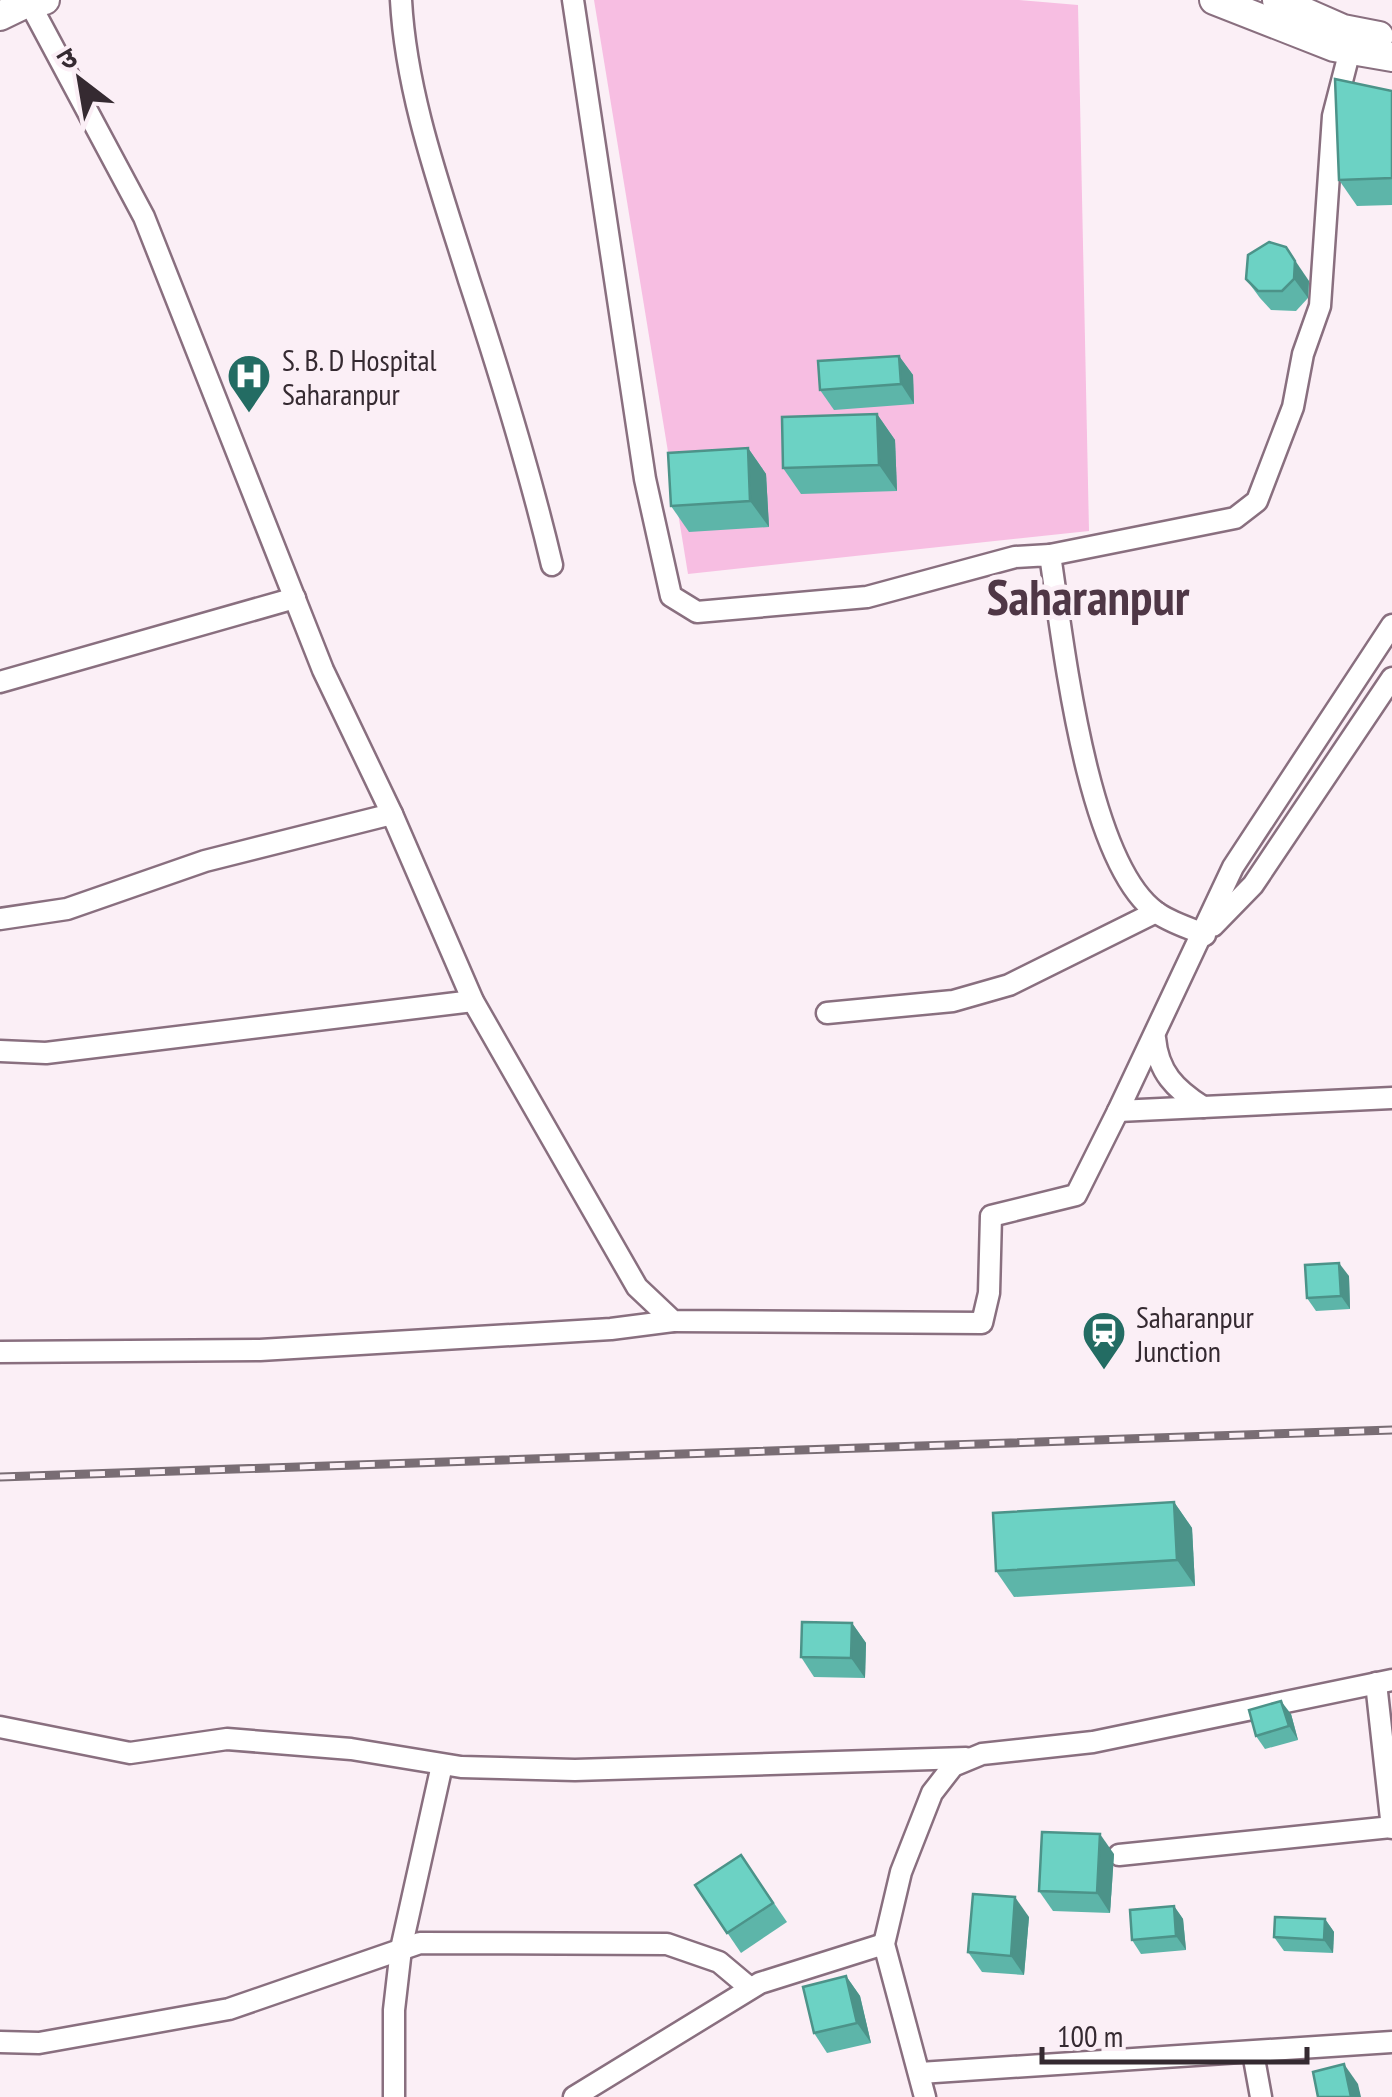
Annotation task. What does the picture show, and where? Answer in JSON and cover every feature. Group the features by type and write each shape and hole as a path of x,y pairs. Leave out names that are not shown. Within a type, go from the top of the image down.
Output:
{"main road":[{"path":"1214,0 1392,56"},
{"path":"1277,0 1342,42 1392,38"},
{"path":"0,16 37,1"}],"street":[{"path":"401,0 404,42 440,190 526,458 552,565"},
{"path":"573,0 644,479 671,596 697,612 866,597 1014,558 1050,555 1235,518 1257,501 1293,406 1303,354 1320,306 1342,42"},
{"path":"37,1 144,217 323,670 392,814 472,1001 626,1274 673,1321"},
{"path":"1050,555 1075,706 1098,808 1124,875 1156,912 1205,935"},
{"path":"0,682 295,598"},
{"path":"0,1352 260,1350 611,1329 673,1321 982,1324 989,1293 991,1216 1076,1196 1205,935 1234,866 1392,625"},
{"path":"1205,935 1253,885 1392,678"},
{"path":"0,920 67,908 206,861 392,814"},
{"path":"827,1013 953,1000 1009,985 1156,912"},
{"path":"0,1051 46,1053 472,1001"},
{"path":"1155,1036 1156,1058 1168,1078 1203,1107"},
{"path":"1118,1111 1392,1098"},
{"path":"0,1727 130,1753 227,1739 351,1749 442,1765 575,1770 966,1758 1111,1739 1384,1682 1392,1828 1119,1856"},
{"path":"926,2097 884,1944 901,1872 932,1793 966,1758"},
{"path":"394,2097 394,2010 401,1948 442,1765"},
{"path":"0,2042 39,2043 229,2009 401,1948 445,1942 667,1944 719,1962 750,1988"},
{"path":"574,2097 750,1988 884,1944"},
{"path":"920,2073 1392,2042"},
{"path":"1253,2054 1260,2097"}],"shaded area":[{"path":"594,0 1019,0 1078,5 1089,531 688,574"}],"building":[{"path":"1335,79 1392,91 1392,178 1339,180"},
{"path":"1269,242 1286,247 1295,261 1294,279 1282,291 1258,291 1246,279 1248,255"},
{"path":"899,356 901,384 820,390 818,361"},
{"path":"877,414 879,465 783,468 782,417"},
{"path":"748,448 750,501 671,506 668,453"},
{"path":"1339,1263 1341,1296 1307,1298 1305,1265"},
{"path":"1174,1502 1177,1560 996,1571 993,1513"},
{"path":"802,1622 852,1623 851,1658 801,1657"},
{"path":"1281,1701 1289,1726 1256,1736 1249,1710"},
{"path":"1042,1832 1100,1834 1097,1893 1039,1891"},
{"path":"741,1855 773,1903 727,1933 695,1885"},
{"path":"973,1894 1015,1897 1011,1956 968,1952"},
{"path":"1174,1906 1176,1936 1132,1940 1130,1910"},
{"path":"1275,1917 1325,1919 1324,1940 1274,1937"},
{"path":"846,1976 857,2023 814,2033 803,1987"},
{"path":"1344,2064 1351,2097 1318,2097 1313,2072"}],"railway":[{"path":"0,1477 1392,1430"}],"place":[{"name":"S. B. D Hospital Saharanpur","path":"249,414"},
{"name":"Saharanpur Junction","path":"1104,1371"}],"district":[{"name":"Saharanpur","path":"1088,596"}]}
